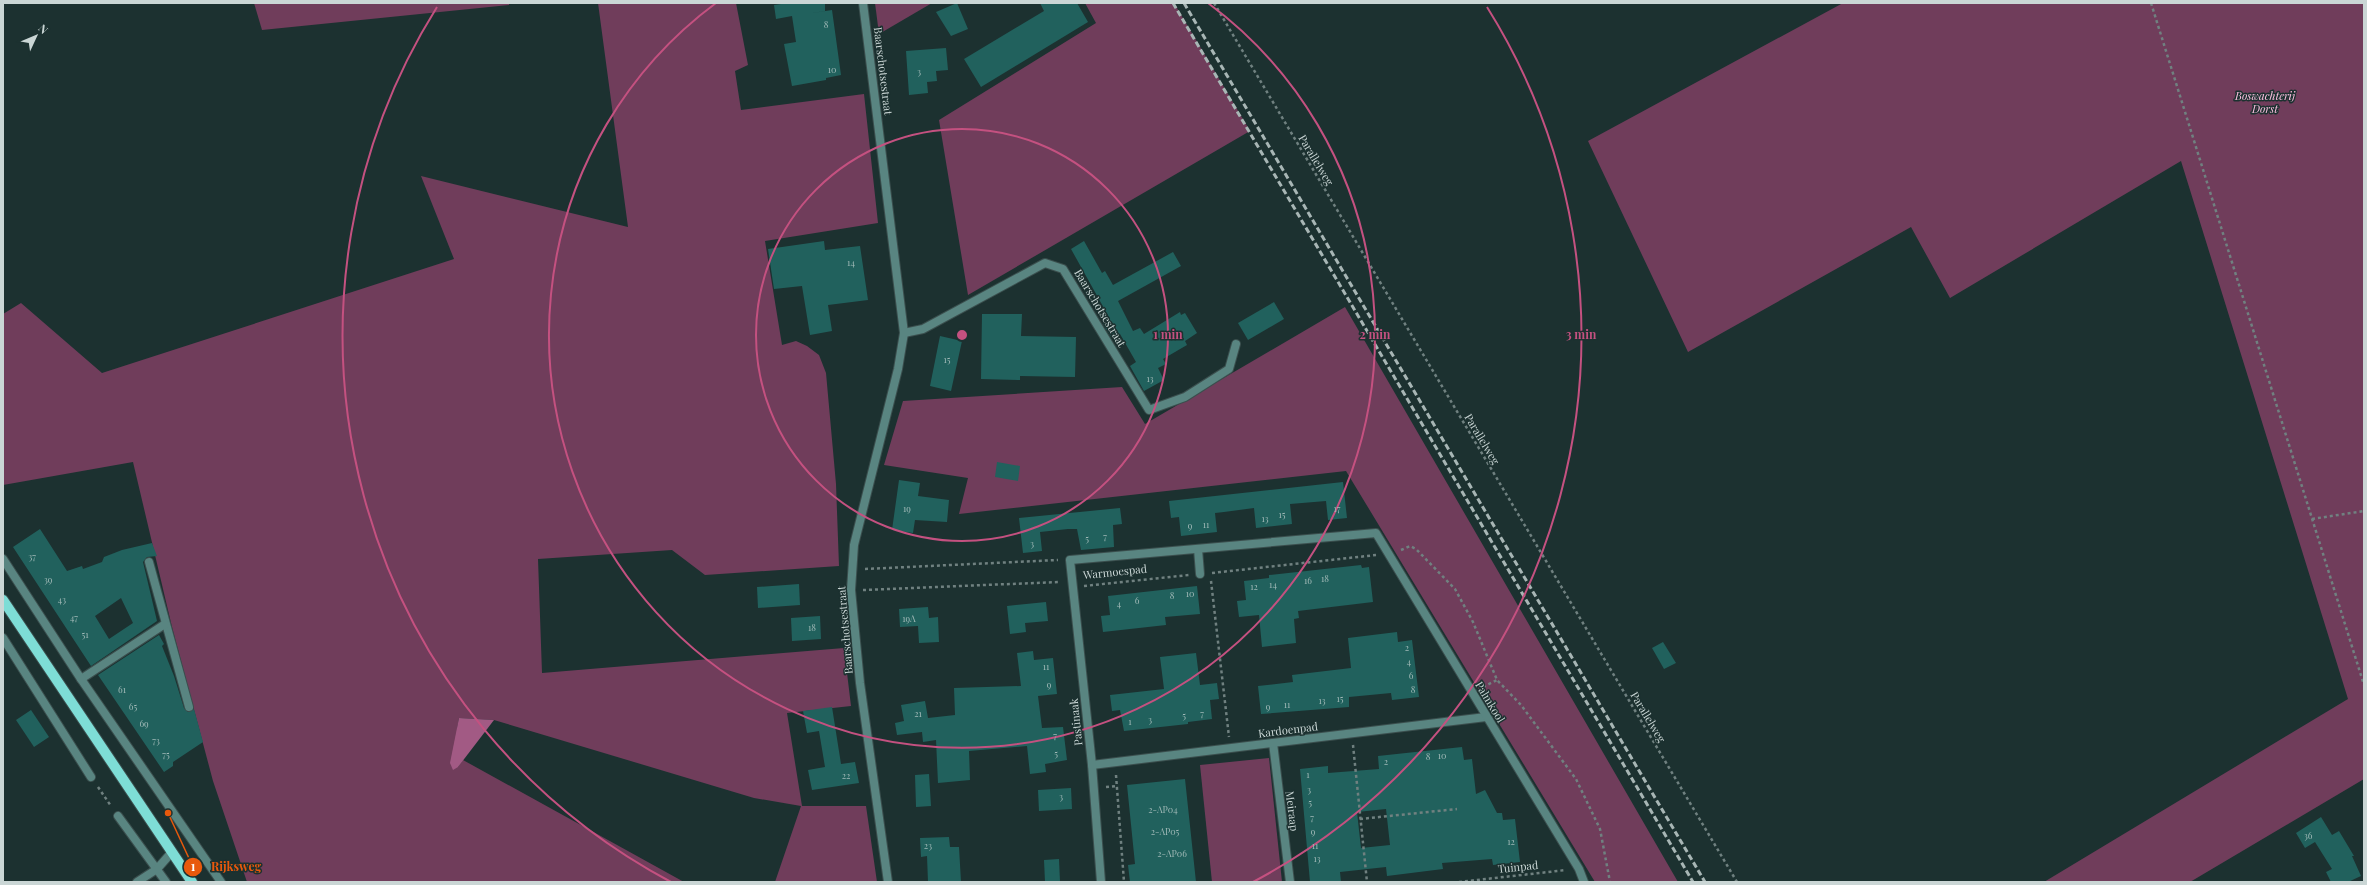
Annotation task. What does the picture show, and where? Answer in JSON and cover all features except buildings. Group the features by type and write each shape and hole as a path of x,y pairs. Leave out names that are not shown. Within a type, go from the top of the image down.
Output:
{"main road":[{"path":"3,600 192,882"}],"street":[{"name":"Baarschotsestraat","path":"864,3 904,333 898,369 854,545 851,590 860,683 888,882"},
{"name":"Baarschotsestraat","path":"904,333 923,329 1046,263 1063,269 1149,410 1185,397 1229,369 1236,344"},
{"name":"Warmoespad","path":"1070,560 1376,533"},
{"name":"Palmkool","path":"1376,533 1486,717 1579,868 1584,882"},
{"path":"1198,549 1200,574"},
{"path":"3,559 81,679 221,882"},
{"name":"Pastinaak","path":"1070,560 1092,764 1101,882"},
{"path":"149,562 189,707"},
{"path":"81,679 165,624"},
{"path":"3,638 91,777"},
{"name":"Kardoenpad","path":"1092,764 1486,717"},
{"name":"Meiraap","path":"1273,743 1290,882"},
{"path":"118,816 166,882"},
{"path":"137,882 157,869 172,852"}],"path":[{"name":"Parallelweg","path":"1214,3 1736,882"},
{"path":"2151,3 2364,685"},
{"path":"2312,519 2364,511"},
{"path":"1230,748 1210,573 1389,554 1410,546 1416,549 1455,589 1473,622 1497,680 1546,736 1576,779 1600,829 1610,882"},
{"name":"Warmoespad","path":"852,569 1070,560"},
{"name":"Warmoespad","path":"851,590 1060,581 1060,588 1200,574"},
{"path":"1352,733 1367,882"},
{"path":"1116,775 1124,882"},
{"path":"91,777 118,816"},
{"path":"1360,819 1457,808"},
{"name":"Tuinpad","path":"1459,882 1579,868"}],"green space":[{"path":"254,3 509,3 509,5 262,30"},
{"path":"598,3 736,3 748,65 735,71 741,110 864,94 878,223 765,241 782,345 796,341 807,346 819,355 826,373 836,484 839,566 705,575 672,550 538,559 542,673 844,648 851,706 787,713 802,806 866,806 877,882 775,882 801,806 754,798 494,720 459,718 457,729 458,767 463,760 684,882 247,882 213,781 172,627 133,462 3,485 3,314 21,303 102,373 454,259 421,176 628,227"},
{"path":"875,3 932,3 879,34"},
{"path":"1085,3 1174,3 1250,131 968,295 939,120 1096,23"},
{"name":"Boswachterij Dorst","path":"1843,3 2364,3 2364,779 2190,882 2044,882 2348,699 2181,161 1950,298 1911,227 1688,352 1588,141"},
{"path":"1345,307 1678,882 1595,882 1346,471 959,514 968,478 884,465 903,401 1122,387 1145,424"},
{"path":"1269,758 1282,882 1212,882 1200,765"}],"shaded area":[{"path":"459,718 494,720 458,767 453,770 450,763"}],"railway":[{"path":"1173,3 1693,882"},
{"path":"1184,3 1705,882"}],"place":[{"name":"Rijksweg","path":"168,813"}]}
